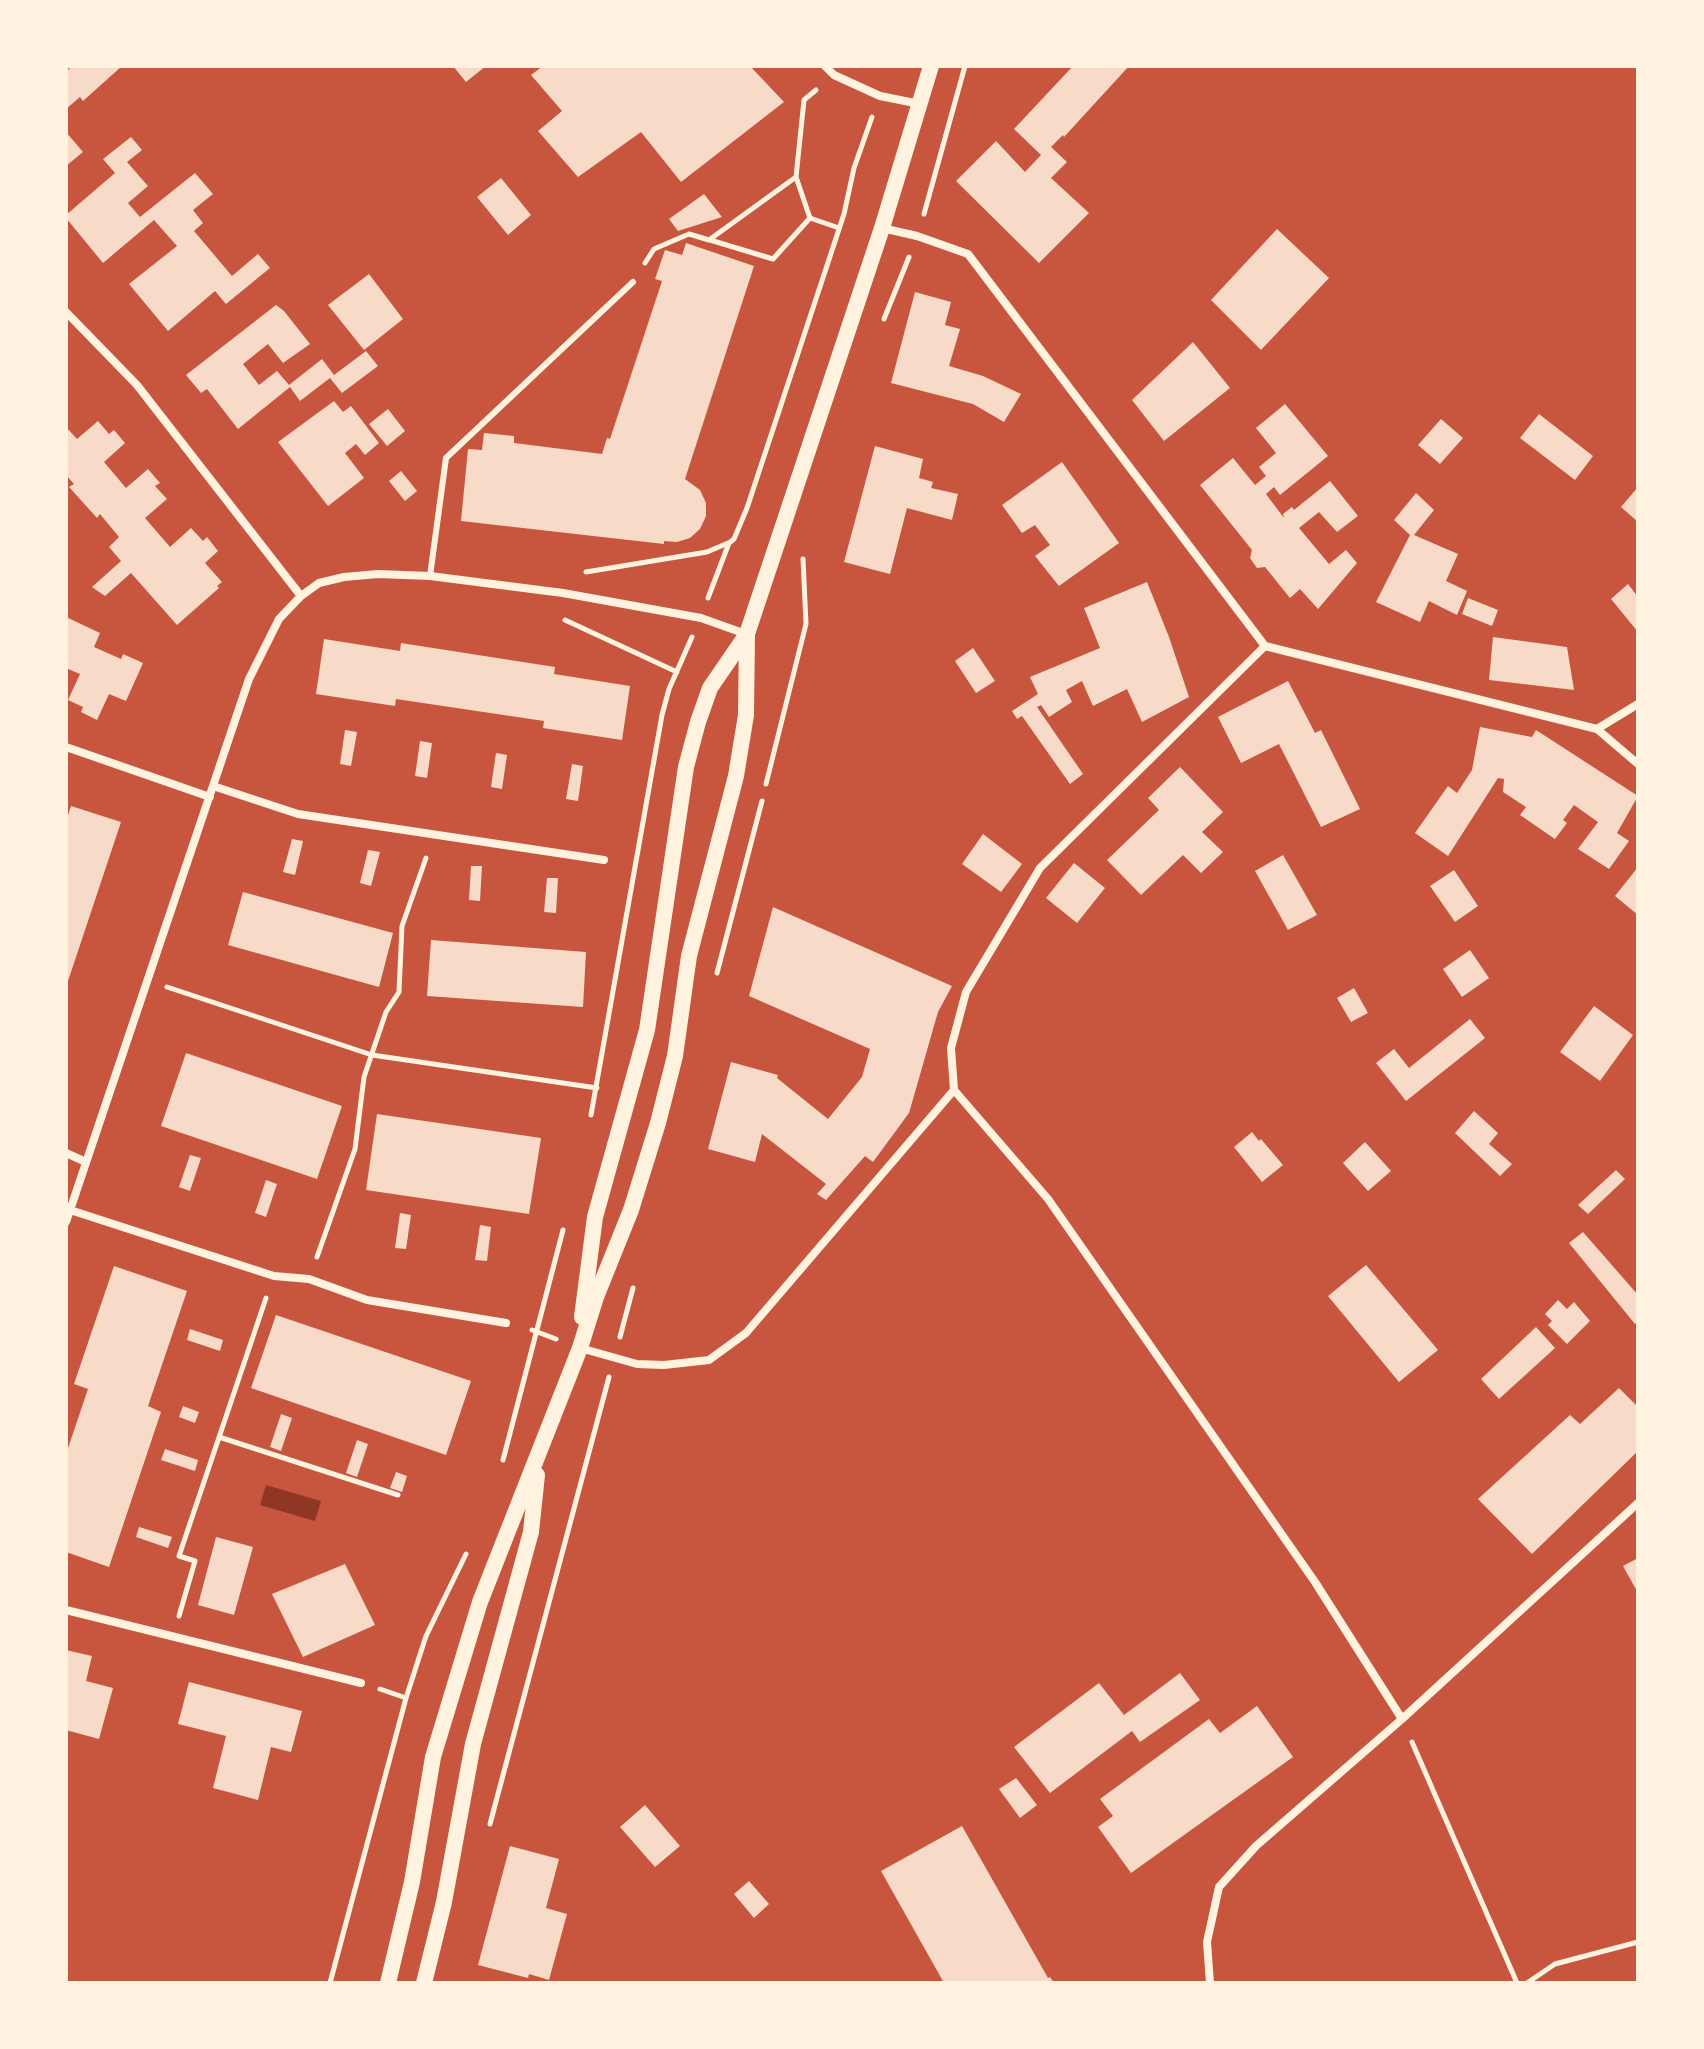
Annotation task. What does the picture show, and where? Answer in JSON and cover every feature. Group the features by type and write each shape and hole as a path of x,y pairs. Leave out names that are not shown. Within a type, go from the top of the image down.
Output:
{"main road":[{"path":"580,1348 587,1264 595,1217 647,1030 686,767 710,688 747,634 882,228 931,66"},
{"path":"388,1983 412,1882 433,1757 480,1602 580,1348 596,1297 631,1210 658,1123 675,1056 689,956 736,776 746,715 747,634"},
{"path":"424,1983 444,1902 473,1744 531,1532 539,1454"}],"street":[{"path":"825,66 834,75 880,96 921,104"},
{"path":"882,228 917,236 968,254 1265,646 1597,729 1638,764"},
{"path":"66,312 137,385 301,596"},
{"path":"66,1222 249,679 279,619 301,596 319,583 344,577 378,574 430,576 563,593 685,615 747,634"},
{"path":"1265,646 1040,868 966,992 951,1048 954,1090 1048,1199 1315,1582 1402,1719"},
{"path":"1597,729 1638,704"},
{"path":"66,747 210,797"},
{"path":"213,786 298,814 604,860"},
{"path":"580,1348 637,1364 664,1365 709,1360 746,1333 954,1090"},
{"path":"66,1153 86,1162"},
{"path":"70,1210 274,1276 309,1279 367,1300 506,1323"},
{"path":"1210,1983 1207,1942 1219,1887 1256,1846 1402,1719 1638,1503"},
{"path":"66,1610 361,1683"}],"lane":[{"path":"430,576 446,458 633,282"}],"path":[{"path":"952,113 965,66"},
{"path":"810,218 796,177 804,100 834,75"},
{"path":"573,574 707,552 732,541 747,508 839,228 854,168 880,96"},
{"path":"709,240 796,177"},
{"path":"810,218 839,228"},
{"path":"633,282 654,249 689,234 773,259 810,218"},
{"path":"555,614 677,672 662,715 589,1127"},
{"path":"309,1279 355,1149 364,1077 386,1012 399,992 402,926 435,834"},
{"path":"147,980 372,1055 597,1088"},
{"path":"501,1468 563,1227"},
{"path":"173,1636 195,1561 179,1556 274,1276"},
{"path":"530,1673 614,1356"},
{"path":"219,1437 398,1495"},
{"path":"330,1983 423,1644 467,1552"},
{"path":"1402,1719 1517,1983"},
{"path":"1527,1983 1555,1964 1638,1942"}],"shaded area":[{"path":"266,1485 321,1501 315,1521 260,1505"}],"building":[{"path":"72,66 122,66 83,101 80,97 66,109 66,72"},
{"path":"453,66 486,66 466,82"},
{"path":"543,66 750,66 784,102 681,182 641,132 578,177 538,131 562,111 531,75"},
{"path":"1073,66 1129,66 1064,137 1051,147 1067,162 1051,178 1089,213 1039,263 956,181 996,141 1025,172 1041,155 1014,129"},
{"path":"66,132 83,152 66,166"},
{"path":"131,137 142,150 127,162 148,186 128,203 140,217 195,173 213,194 193,210 203,223 194,231 232,276 258,254 270,268 226,304 215,291 168,331 129,284 177,246 154,220 103,263 66,218 115,173 103,159"},
{"path":"501,178 531,215 508,235 477,197"},
{"path":"704,194 722,217 678,231 669,219"},
{"path":"1277,229 1329,278 1261,350 1211,300"},
{"path":"686,243 754,266 685,479 700,490 706,503 706,516 700,529 690,538 677,542 664,541 664,544 461,521 468,449 482,450 484,433 514,436 514,443 602,454 607,438 610,439 662,281 655,279 665,250 682,255"},
{"path":"369,274 403,319 364,350 328,305"},
{"path":"915,292 951,302 945,325 960,329 949,366 983,376 1021,394 1004,422 973,404 891,383"},
{"path":"276,305 310,344 283,363 268,344 243,364 259,385 277,371 289,385 322,359 334,375 366,351 378,366 342,393 330,378 300,401 290,387 238,429 207,389 201,393 186,375"},
{"path":"1193,342 1230,388 1164,441 1132,400"},
{"path":"334,401 343,412 351,406 379,443 365,455 356,444 345,453 364,478 328,506 278,442"},
{"path":"1285,404 1328,456 1280,495 1274,487 1266,494 1284,518 1283,514 1292,507 1294,510 1330,481 1358,516 1337,532 1319,512 1299,528 1329,564 1346,550 1357,563 1318,609 1300,589 1290,598 1265,567 1257,568 1250,558 1252,550 1200,485 1233,458 1255,485 1266,476 1259,467 1276,453 1256,428"},
{"path":"388,409 405,431 387,446 369,424"},
{"path":"1539,414 1593,456 1575,480 1520,438"},
{"path":"1441,419 1463,438 1440,464 1418,445"},
{"path":"98,421 109,434 114,430 125,443 104,462 126,488 148,469 160,483 155,486 167,499 145,518 170,547 191,528 203,541 207,537 218,551 205,563 222,582 217,586 219,588 177,625 131,573 105,596 92,587 121,561 109,547 119,537 100,514 97,518 69,487 74,484 66,475 66,427 77,439"},
{"path":"875,446 923,459 919,478 933,482 931,488 958,494 952,520 907,508 890,574 844,562"},
{"path":"1062,462 1119,543 1059,586 1035,556 1050,545 1035,525 1022,533 1002,505"},
{"path":"401,471 417,491 405,501 389,481"},
{"path":"1638,487 1638,522 1621,507"},
{"path":"1416,493 1434,510 1414,535 1458,554 1446,581 1467,591 1457,615 1429,601 1420,622 1376,602 1410,535 1394,520"},
{"path":"1147,582 1189,697 1142,722 1127,689 1093,706 1082,681 1066,690 1072,702 1049,717 1041,705 1037,707 1083,774 1070,784 1022,716 1017,719 1012,711 1038,694 1030,677 1100,648 1084,608"},
{"path":"1628,584 1638,597 1638,632 1611,599"},
{"path":"1468,598 1498,610 1492,626 1462,614"},
{"path":"66,617 100,633 94,647 121,659 123,654 143,663 126,701 109,694 97,720 81,712 83,707 68,700 80,674 66,668"},
{"path":"1493,637 1567,647 1574,690 1489,680"},
{"path":"324,639 400,651 401,643 555,667 554,674 630,686 622,740 543,728 544,721 396,699 395,706 316,694"},
{"path":"973,648 995,681 976,693 955,661"},
{"path":"1288,681 1315,733 1321,730 1360,809 1321,827 1279,744 1241,763 1218,717"},
{"path":"1480,727 1532,737 1536,730 1638,796 1617,833 1629,841 1609,869 1578,849 1598,822 1574,805 1563,820 1567,823 1555,839 1520,815 1526,807 1503,792 1504,779 1498,778 1448,856 1415,833 1448,786 1457,793 1472,770"},
{"path":"345,730 357,732 351,766 340,764"},
{"path":"420,741 432,743 427,778 415,776"},
{"path":"496,753 507,755 502,789 491,787"},
{"path":"572,764 583,766 578,801 566,799"},
{"path":"1180,767 1223,812 1202,832 1223,852 1201,873 1183,855 1141,895 1107,860 1159,810 1148,798"},
{"path":"71,806 121,822 67,984 66,822"},
{"path":"983,834 1022,864 1001,892 962,864"},
{"path":"292,839 303,841 295,875 283,872"},
{"path":"368,850 380,852 371,886 360,883"},
{"path":"1283,855 1317,915 1288,930 1255,871"},
{"path":"1074,863 1105,888 1077,923 1046,898"},
{"path":"471,866 482,866 480,901 469,900"},
{"path":"1638,867 1638,915 1615,896"},
{"path":"1454,870 1478,906 1455,922 1430,886"},
{"path":"547,878 558,878 556,913 544,912"},
{"path":"243,892 393,933 379,987 228,945"},
{"path":"773,907 952,986 938,1012 909,1113 873,1162 865,1156 826,1200 817,1194 826,1184 762,1134 755,1162 708,1149 731,1062 778,1075 777,1078 828,1119 862,1077 870,1049 749,996"},
{"path":"431,940 586,952 583,1007 427,996"},
{"path":"1470,950 1489,978 1462,997 1443,969"},
{"path":"1354,988 1368,1013 1351,1022 1337,998"},
{"path":"1594,1006 1633,1035 1600,1081 1560,1052"},
{"path":"1470,1019 1485,1038 1406,1101 1376,1063 1394,1049 1409,1068"},
{"path":"186,1053 342,1106 317,1179 161,1126"},
{"path":"1474,1111 1498,1133 1489,1144 1512,1164 1500,1176 1455,1133"},
{"path":"377,1114 541,1138 529,1214 366,1190"},
{"path":"1252,1132 1283,1165 1262,1182 1234,1147"},
{"path":"1365,1142 1391,1171 1368,1191 1343,1163"},
{"path":"190,1155 201,1158 190,1191 179,1187"},
{"path":"1616,1170 1625,1179 1588,1214 1578,1205"},
{"path":"266,1180 277,1184 266,1217 255,1213"},
{"path":"400,1213 411,1215 406,1249 395,1248"},
{"path":"480,1225 491,1227 487,1261 475,1260"},
{"path":"1583,1232 1638,1295 1638,1321 1635,1324 1569,1243"},
{"path":"1366,1265 1438,1350 1399,1382 1328,1296"},
{"path":"114,1266 187,1291 148,1406 161,1412 109,1567 66,1552 66,1454 88,1389 74,1384"},
{"path":"1558,1300 1567,1309 1574,1302 1590,1321 1567,1344 1548,1325 1552,1321 1545,1314"},
{"path":"276,1315 471,1381 446,1455 251,1388"},
{"path":"1536,1327 1555,1348 1499,1399 1481,1379"},
{"path":"190,1329 223,1340 220,1351 187,1340"},
{"path":"1619,1388 1638,1407 1638,1451 1532,1554 1478,1499 1570,1415 1580,1424"},
{"path":"183,1406 199,1412 195,1423 179,1417"},
{"path":"281,1414 292,1418 281,1451 270,1447"},
{"path":"357,1440 368,1444 357,1477 346,1473"},
{"path":"165,1449 198,1460 195,1471 161,1460"},
{"path":"396,1472 407,1476 402,1492 390,1488"},
{"path":"139,1527 172,1537 168,1548 136,1537"},
{"path":"216,1537 253,1547 234,1615 198,1605"},
{"path":"1638,1558 1638,1593 1623,1566"},
{"path":"345,1564 375,1625 303,1657 272,1594"},
{"path":"66,1650 92,1656 86,1681 113,1688 99,1739 66,1730"},
{"path":"1180,1673 1200,1700 1140,1742 1132,1731 1050,1793 1014,1747 1099,1683 1124,1715"},
{"path":"189,1682 302,1711 291,1752 271,1747 258,1800 213,1788 226,1736 178,1724"},
{"path":"1257,1706 1293,1757 1131,1873 1098,1827 1113,1816 1100,1799 1209,1719 1220,1733"},
{"path":"1016,1778 1037,1805 1020,1818 999,1789"},
{"path":"645,1805 680,1846 655,1867 620,1827"},
{"path":"962,1826 1048,1978 1054,1983 944,1983 881,1871"},
{"path":"510,1846 559,1859 546,1908 567,1914 549,1980 478,1965"},
{"path":"749,1881 769,1904 754,1918 734,1894"}]}
